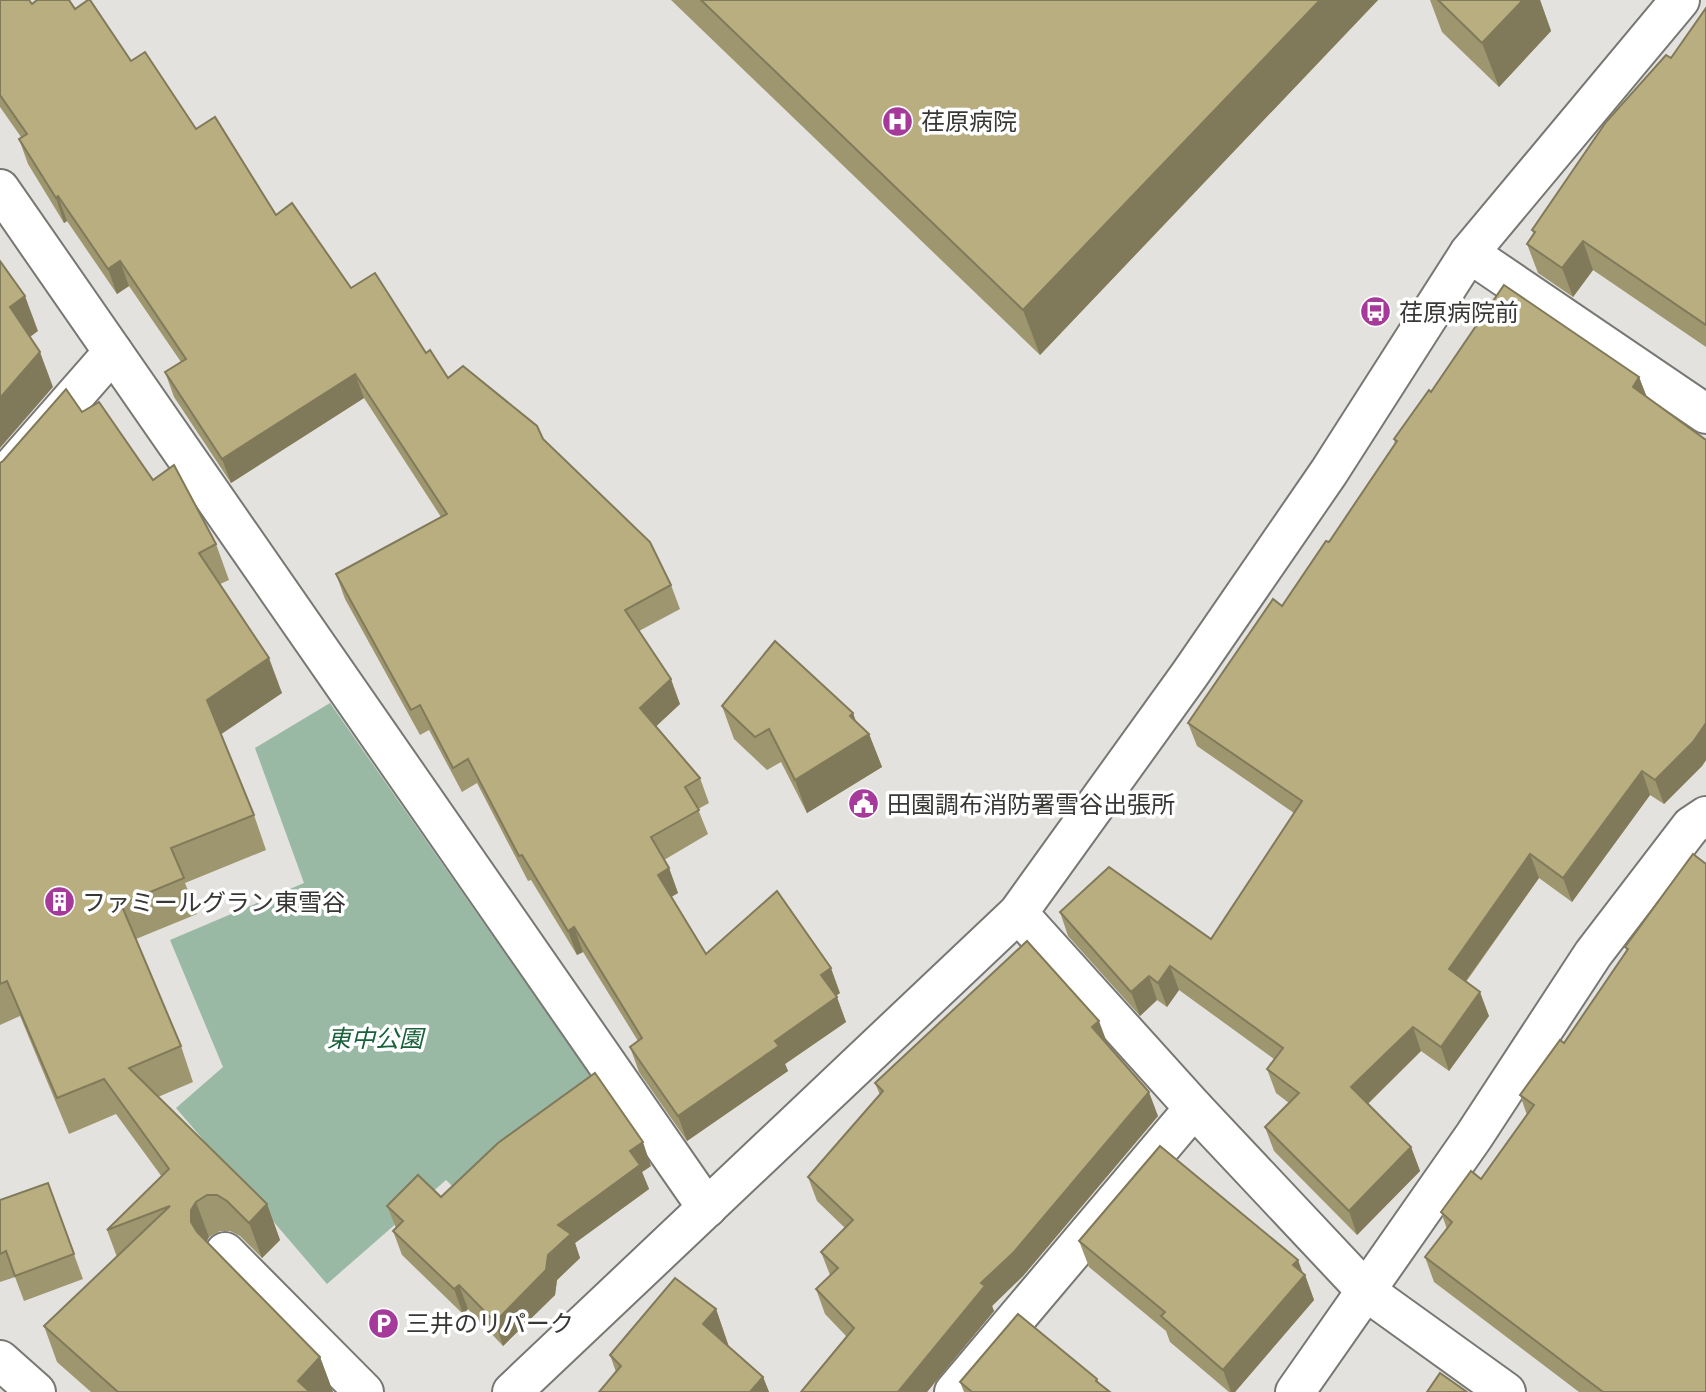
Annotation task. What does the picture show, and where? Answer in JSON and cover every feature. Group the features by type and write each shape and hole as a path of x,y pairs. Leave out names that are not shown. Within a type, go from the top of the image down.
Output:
{"street":[{"path":"512,1392 1018,913 1182,685 1329,472 1469,253 1680,0"},
{"path":"0,189 707,1208"},
{"path":"1469,253 1706,414"},
{"path":"0,481 113,352"},
{"path":"1295,1392 1474,1136 1593,954 1691,826 1706,816"},
{"path":"1018,913 1194,1108 1367,1292 1506,1392"},
{"path":"954,1392 1194,1108"},
{"path":"225,1252 364,1392"},
{"path":"0,1360 36,1392"}],"green space":[{"name":"東中公園","path":"330,703 601,1091 463,1197 446,1180 327,1284 176,1108 223,1067 170,940 304,883 255,748"}],"building":[{"path":"0,0 29,0 32,4 37,0 69,0 75,9 90,0 131,61 145,52 196,129 215,117 276,215 292,203 351,288 375,273 426,353 430,350 448,378 463,366 537,426 543,439 650,542 671,585 625,610 671,679 640,708 700,778 685,787 699,810 651,837 669,868 658,875 706,954 777,891 831,968 821,975 837,997 775,1041 779,1046 678,1116 630,1047 642,1038 574,927 568,931 522,855 519,856 468,759 453,768 420,705 411,710 336,574 447,514 355,374 222,459 165,372 186,359 120,261 108,269 58,196 56,198 19,139 27,134 0,95"},
{"path":"701,0 1320,0 1023,310"},
{"path":"1438,0 1523,0 1482,43"},
{"path":"1706,8 1706,325 1583,241 1562,268 1527,244 1535,232 1532,230 1606,122 1666,55 1671,58"},
{"path":"0,261 25,296 10,307 40,352 0,398"},
{"path":"1504,285 1639,377 1633,387 1706,440 1706,723 1693,742 1655,780 1642,771 1563,878 1530,854 1449,969 1480,992 1441,1047 1413,1027 1351,1087 1411,1147 1349,1211 1265,1127 1299,1093 1267,1069 1283,1048 1170,966 1158,983 1149,976 1131,992 1060,912 1109,867 1211,939 1302,801 1188,723 1273,599 1282,606 1326,541 1329,542 1397,441 1394,439 1429,390 1431,392"},
{"path":"66,389 82,412 99,402 153,480 174,465 216,544 199,553 269,658 207,700 254,815 171,848 184,878 121,904 181,1046 129,1068 267,1204 249,1223 227,1201 217,1195 207,1195 196,1202 191,1210 191,1222 197,1232 320,1357 298,1381 310,1392 118,1392 44,1326 170,1206 107,1230 169,1169 104,1079 57,1098 7,981 0,984 0,463"},
{"path":"775,641 853,713 850,716 869,734 795,780 769,729 755,737 722,706"},
{"path":"1693,854 1706,864 1706,1392 1603,1392 1425,1257 1452,1222 1441,1212 1471,1171 1481,1179 1534,1105 1520,1095 1560,1040 1564,1043 1628,949 1625,947"},
{"path":"1027,941 1099,1021 1092,1027 1149,1092 1014,1252 981,1283 985,1286 898,1392 801,1392 854,1328 816,1289 838,1268 821,1252 853,1220 808,1177 883,1091 875,1083"},
{"path":"595,1073 643,1142 630,1151 640,1165 558,1225 571,1234 548,1255 546,1270 495,1322 459,1285 454,1289 393,1231 403,1221 387,1206 418,1175 441,1197 498,1143"},
{"path":"1160,1146 1298,1260 1293,1265 1305,1275 1223,1370 1161,1316 1165,1312 1079,1241"},
{"path":"48,1183 74,1254 15,1276 6,1251 0,1254 0,1200"},
{"path":"675,1278 716,1309 703,1324 763,1377 750,1392 599,1392 621,1366 610,1355"},
{"path":"1018,1314 1110,1392 972,1392 960,1382"},
{"path":"1440,1373 1467,1392 1427,1392"}],"place":[{"name":"荏原病院","path":"898,121"},
{"name":"荏原病院前","path":"1376,312"},
{"name":"田園調布消防署雪谷出張所","path":"864,804"},
{"name":"ファミールグラン東雪谷","path":"59,902"},
{"name":"三井のリパーク","path":"383,1323"}]}
